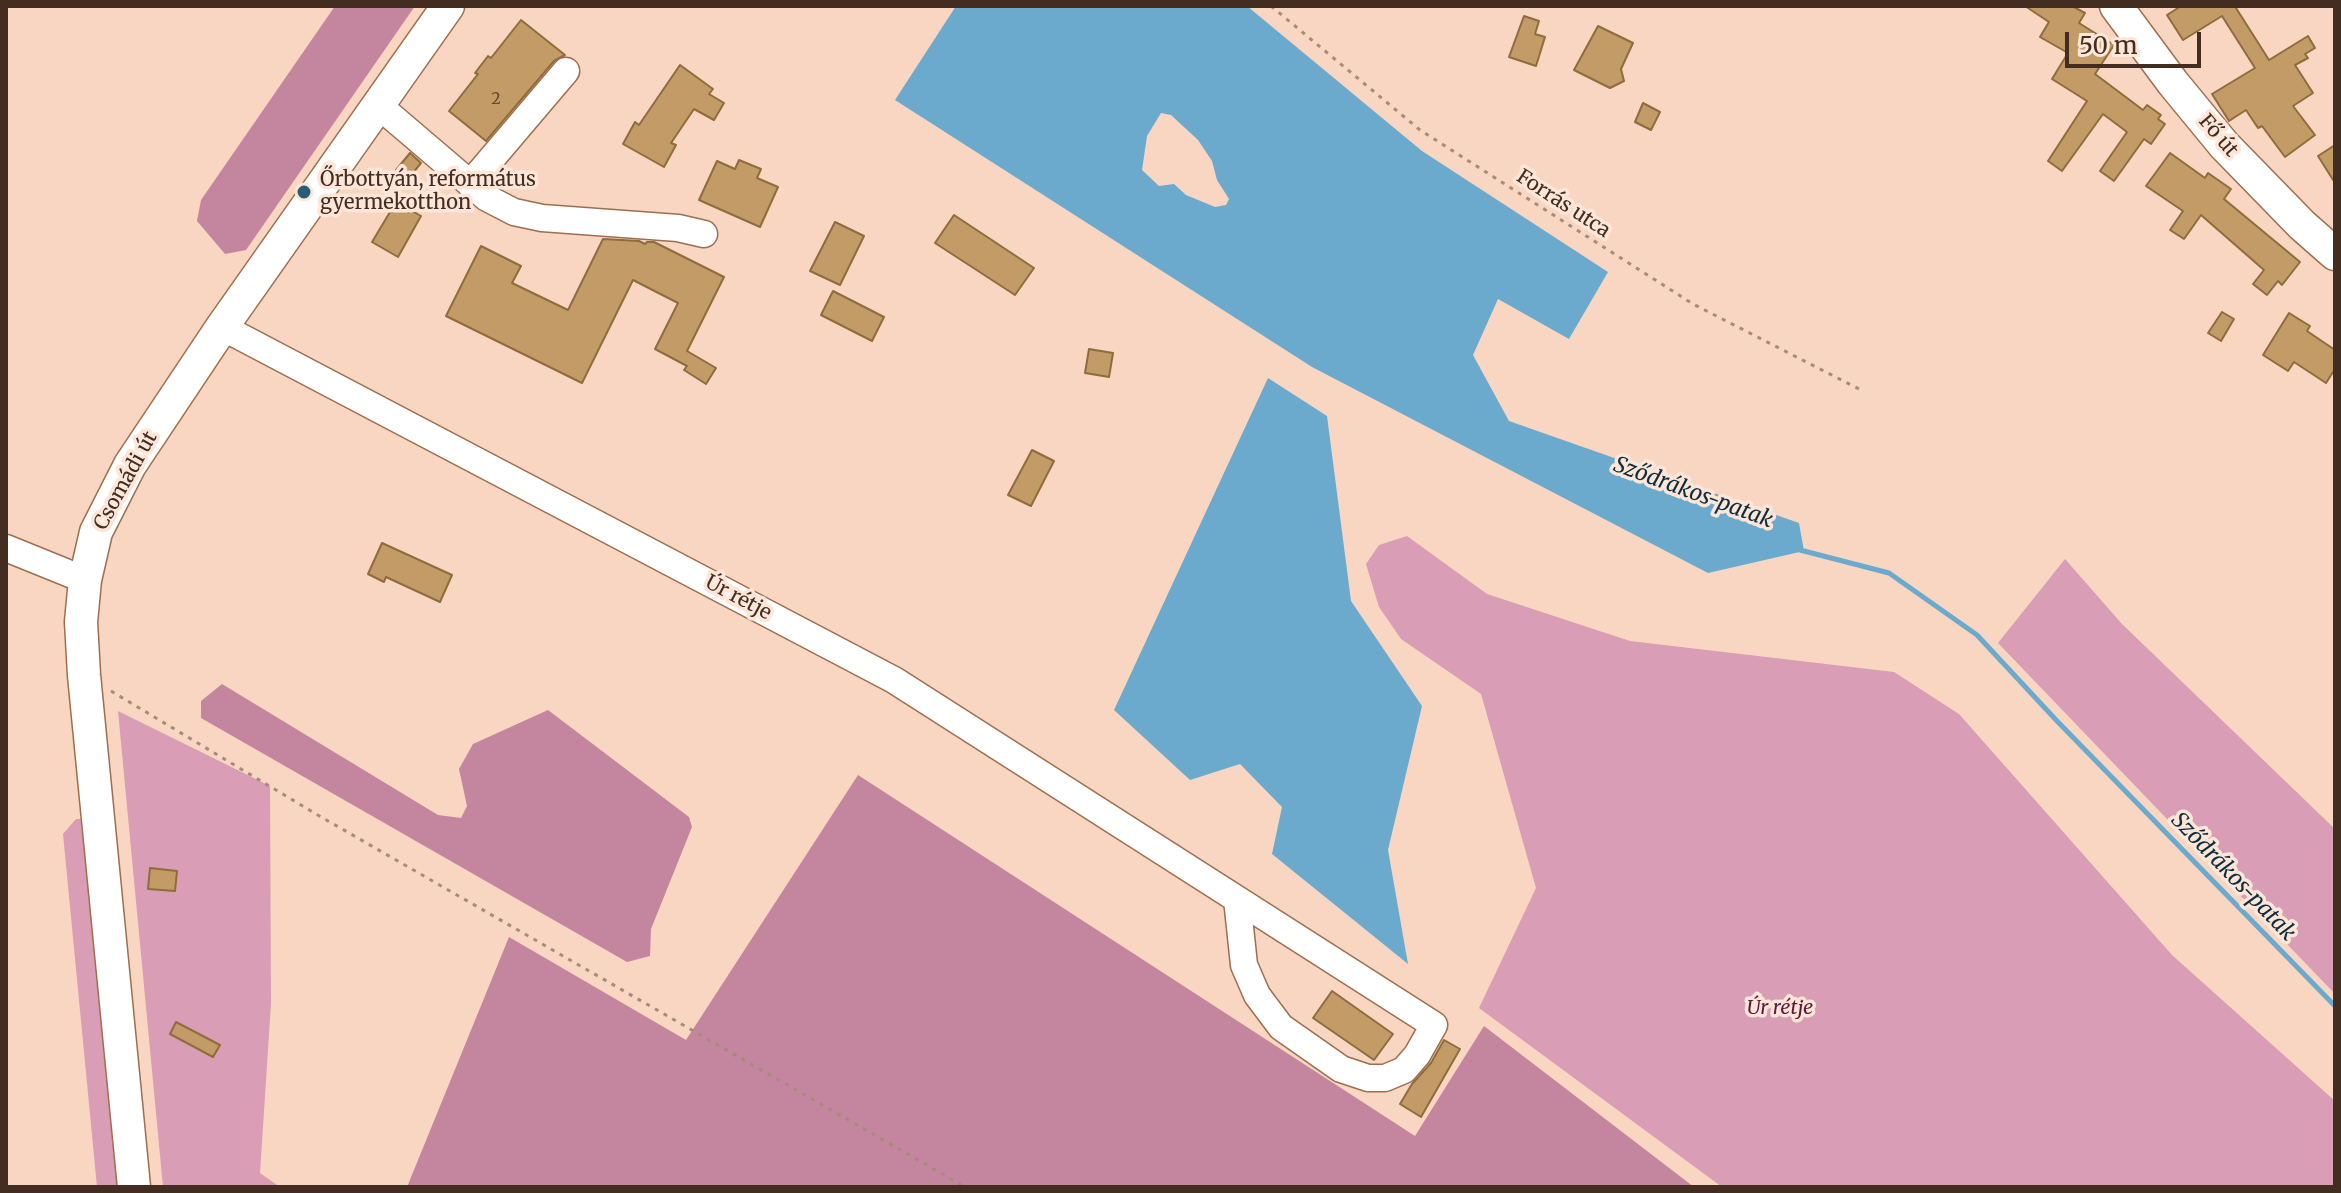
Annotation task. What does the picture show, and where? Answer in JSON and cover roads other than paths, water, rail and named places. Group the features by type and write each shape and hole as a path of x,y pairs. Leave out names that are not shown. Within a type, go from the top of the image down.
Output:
{"main road":[{"name":"Csomádi út","path":"134,1187 84,675 81,622 85,580 96,532 130,465 222,327 448,6"},
{"name":"Fő út","path":"2127,9 2173,83 2224,145 2302,225 2335,254"}],"street":[{"path":"470,184 566,71"},
{"path":"378,105 487,198 514,212 542,218 678,228 704,234"},
{"name":"Úr rétje","path":"222,327 894,680 1237,899 1434,1025 1417,1055 1404,1070 1385,1078 1368,1078 1341,1069 1281,1027 1257,995 1244,965 1237,899"},
{"path":"6,548 85,580"}],"water":[{"path":"956,6 1247,6 1422,151 1608,272 1569,339 1498,299 1473,355 1509,421 1799,523 1804,551 1708,573 1312,367 895,100","holes":["1161,113 1171,115 1198,140 1212,161 1217,180 1229,199 1226,205 1215,207 1186,195 1174,184 1159,186 1142,170 1147,136"]},
{"path":"1268,378 1327,416 1351,601 1422,706 1388,850 1408,964 1272,854 1282,807 1240,764 1190,780 1114,710"}],"waterway":[{"name":"Sződrákos-patak","path":"1800,550 1889,573 1977,635 2335,1006"}],"place":[{"name":"Őrbottyán, református gyermekotthon","path":"304,192"}]}
